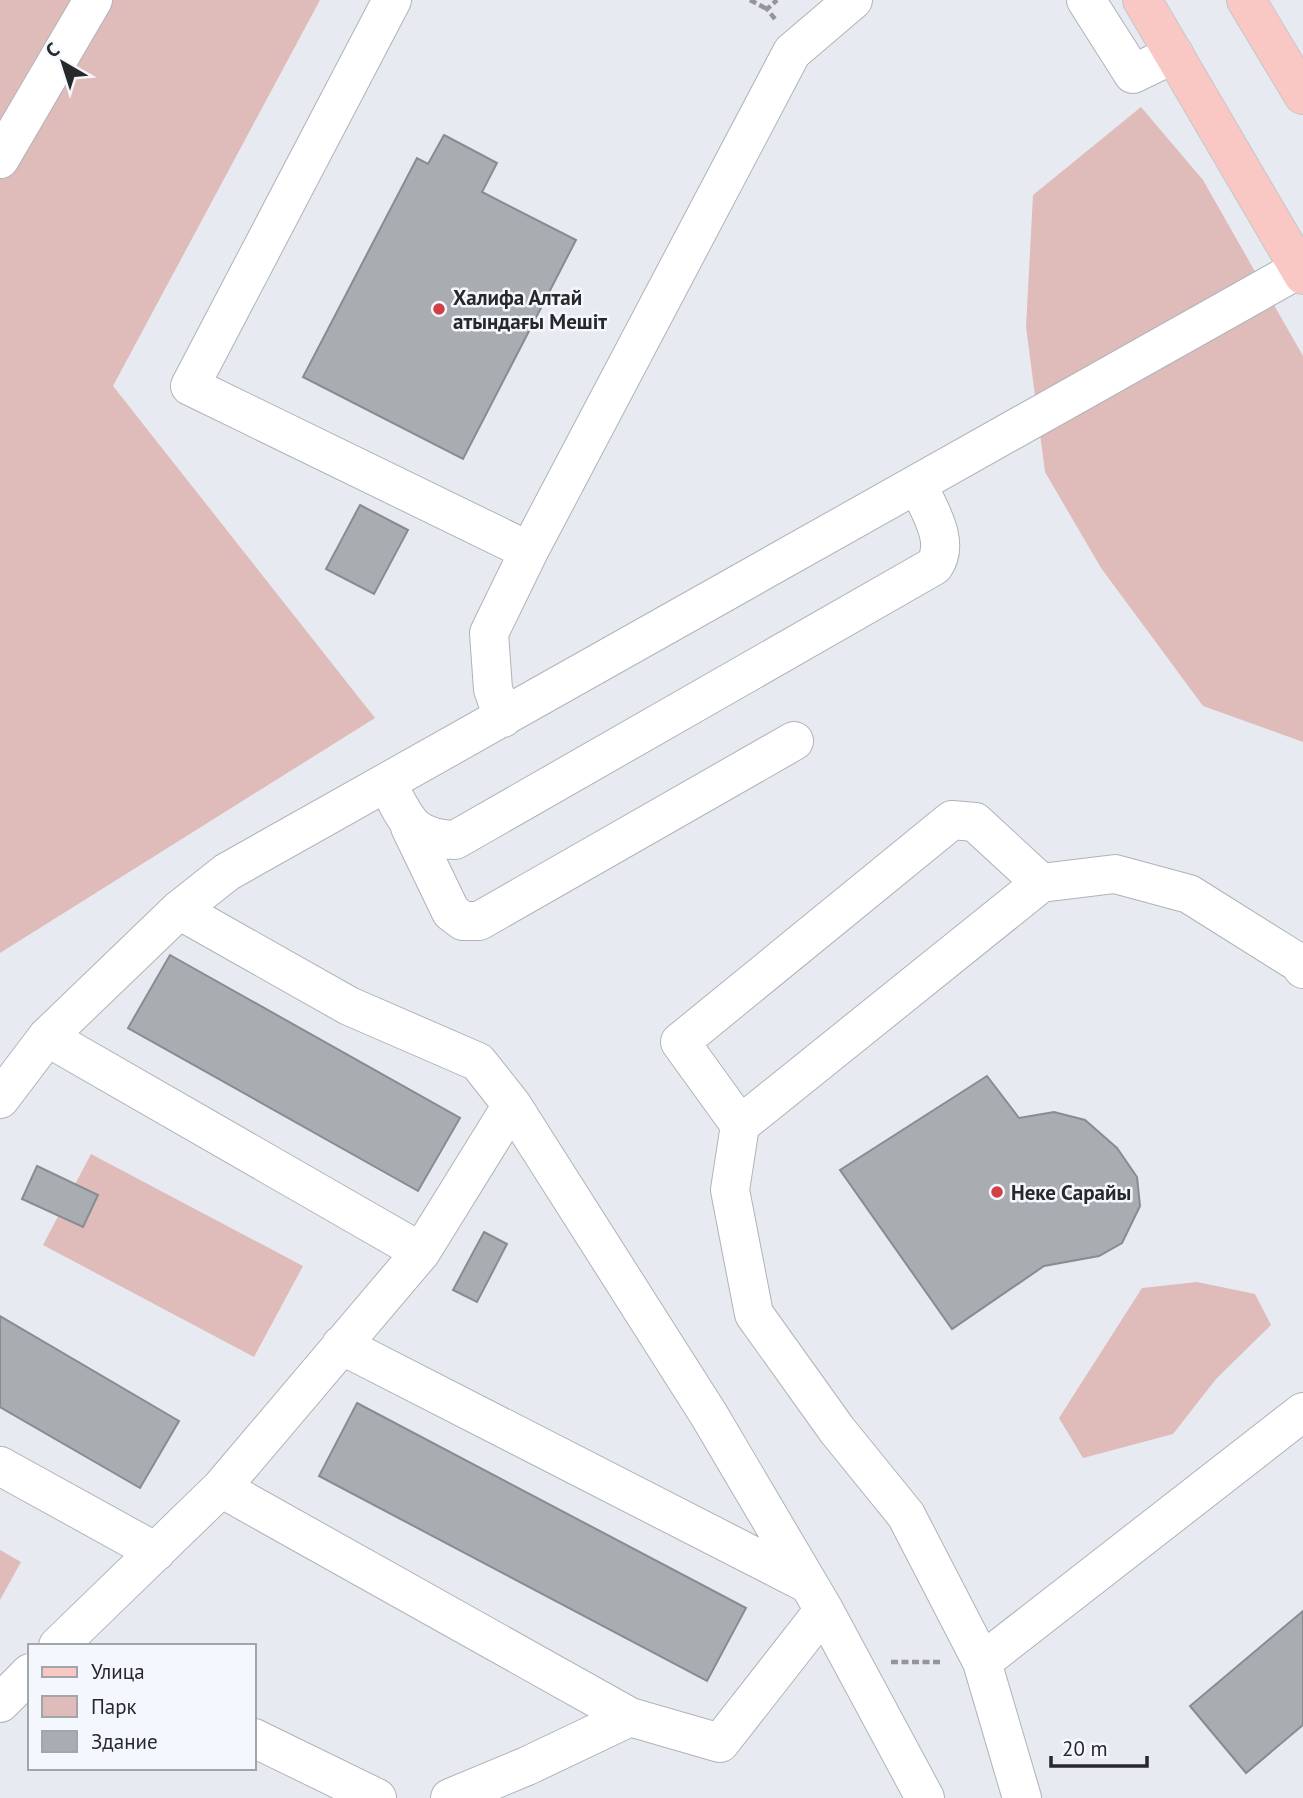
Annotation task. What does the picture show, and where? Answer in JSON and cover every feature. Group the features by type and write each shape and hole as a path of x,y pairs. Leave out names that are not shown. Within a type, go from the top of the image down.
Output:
{"main road":[{"path":"1142,0 1301,272"},
{"path":"1246,0 1303,94"}],"street":[{"path":"0,159 93,0"},
{"path":"392,0 190,386 529,551"},
{"path":"503,718 493,689 489,632 792,52 853,0"},
{"path":"1086,0 1133,74 1174,54"},
{"path":"0,1099 47,1037 179,910 227,872 1301,272"},
{"path":"410,827 438,839 455,840 934,566 941,557 942,545 918,485"},
{"path":"387,783 451,912 463,921 479,921 794,741"},
{"path":"740,1125 680,1042 952,820 975,822 1041,883"},
{"path":"1022,1798 982,1662 906,1515 837,1430 754,1314 730,1190 740,1125 1041,883 1115,874 1189,894 1299,962 1303,969"},
{"path":"179,910 349,1006 478,1062 512,1105 709,1415 816,1597 925,1798"},
{"path":"47,1037 421,1252"},
{"path":"62,1644 220,1488 421,1252 512,1105"},
{"path":"341,1345 816,1597"},
{"path":"982,1662 1303,1412"},
{"path":"0,1466 156,1552"},
{"path":"220,1488 630,1717 720,1743 816,1597"},
{"path":"0,1703 28,1675"},
{"path":"450,1798 527,1766 630,1717"},
{"path":"256,1739 377,1798"}],"path":[{"path":"750,0 767,9"},
{"path":"852,1662 982,1662"}],"green space":[{"path":"0,0 320,0 113,386 375,718 0,953"},
{"path":"1141,107 1203,180 1303,356 1303,742 1203,706 1101,568 1045,472 1026,327 1033,195"},
{"path":"91,1154 303,1266 254,1357 43,1245"},
{"path":"1197,1282 1255,1294 1271,1325 1216,1379 1173,1434 1083,1458 1059,1418 1142,1288"},
{"path":"0,1550 21,1562 0,1600"}],"building":[{"name":"Халифа Алтай атындағы Мешіт","path":"444,135 497,163 482,192 576,240 463,459 303,377 417,158 428,164"},
{"path":"360,505 408,530 374,594 326,569"},
{"path":"170,955 460,1118 418,1191 128,1028"},
{"name":"Неке Сарайы","path":"987,1076 1019,1118 1054,1112 1085,1120 1117,1148 1137,1177 1140,1206 1122,1243 1099,1256 1044,1266 952,1329 840,1170"},
{"path":"37,1166 98,1195 83,1227 22,1199"},
{"path":"484,1232 507,1244 477,1302 453,1290"},
{"path":"0,1316 179,1421 140,1488 0,1407"},
{"path":"357,1403 746,1608 707,1681 319,1476"},
{"path":"1303,1611 1303,1725 1246,1773 1190,1706"}],"place":[{"name":"Халифа Алтай атындағы Мешіт","path":"439,309"},
{"name":"Неке Сарайы","path":"997,1192"}]}
